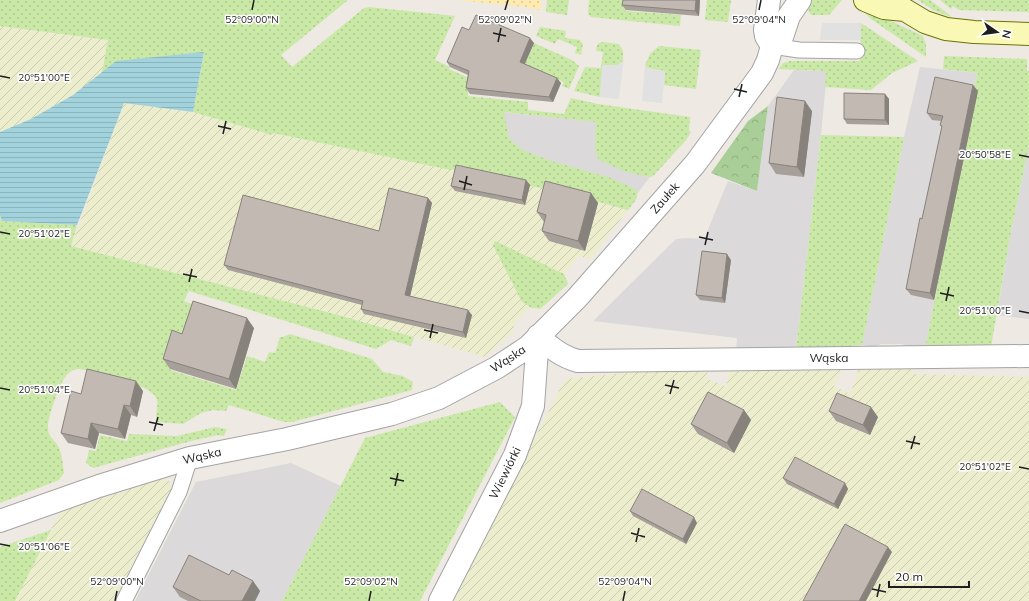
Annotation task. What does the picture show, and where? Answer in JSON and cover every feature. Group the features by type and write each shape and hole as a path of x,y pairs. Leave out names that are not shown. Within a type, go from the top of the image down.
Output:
{"street":[{"path":"769,0 765,30 766,36 772,46"},
{"name":"Zaułek","path":"538,336 577,298 695,164 762,73 772,46 782,37 789,16 800,0"},
{"path":"865,0 884,8 902,5 925,22 946,29 974,32 1029,34"},
{"name":"Wąska","path":"0,521 99,486 190,458 287,439 367,420 439,398 496,368 518,354 538,336 551,348 578,361 1029,356"},
{"name":"Wiewiórki","path":"440,601 515,456 533,406 538,336"}],"lane":[{"path":"772,46 799,50 857,51"},
{"path":"124,601 179,492 190,458"}],"shaded area":[{"path":"822,23 861,23 861,40 820,40"},
{"path":"624,57 619,99 600,97 602,65 618,65 623,61"},
{"path":"645,65 649,69 665,71 662,103 642,101"},
{"path":"920,67 978,73 973,90 965,152 925,348 915,348 901,344 881,344 873,347 862,345 904,137"},
{"path":"794,70 827,71 796,350 736,352 737,338 593,321 676,239 704,239 728,181 757,191 768,106"},
{"path":"422,104 691,132 686,140 653,176 650,177 637,194 637,198 628,210 530,185 451,170 193,112"},
{"path":"1029,145 1029,319 997,315 1010,237"},
{"path":"291,463 341,486 282,601 135,601 196,482"}],"green space":[{"path":"0,0 348,0 281,55 292,67 364,8 369,7 455,16 435,60 450,67 449,69 469,78 468,96 528,102 528,110 564,114 571,98 598,104 690,117 689,131 691,132 686,140 653,176 650,177 626,172 599,160 595,149 596,122 504,112 509,139 523,150 551,161 611,178 637,190 637,198 628,210 564,192 530,186 459,167 451,170 273,133 272,135 193,112 204,53 102,73 108,40 0,26"},
{"path":"547,0 569,0 567,15 546,12"},
{"path":"589,0 627,0 626,11 681,15 680,26 591,17 588,14"},
{"path":"707,0 731,0 728,22 705,20"},
{"path":"810,0 842,0 829,15 811,15 808,10 801,10"},
{"path":"918,0 930,0 951,17 933,10"},
{"path":"941,0 1029,0 1029,12 959,10 953,6 951,9"},
{"path":"857,5 923,36 926,44 926,57 871,19"},
{"path":"861,23 918,61 892,73 871,90 825,87 826,71 778,69 783,63 790,61 860,61"},
{"path":"0,26 108,40 102,73 73,95 31,119 0,132"},
{"path":"540,27 566,31 565,38 580,40 583,44 581,55 575,53 577,47 558,39 555,44 536,36"},
{"path":"603,42 619,44 623,51 623,61 616,66 603,65 600,97 574,91 585,67 601,68 603,52 596,51 598,45"},
{"path":"534,43 572,60 579,66 569,89 562,86 564,82 524,65"},
{"path":"659,46 701,50 696,89 664,85 665,71 647,68 645,65 650,54"},
{"path":"944,56 1027,59 1027,70 1029,71 1029,145 1010,237 991,347 925,348 964,153 973,90 978,73 943,69"},
{"path":"124,103 193,112 272,135 272,133 564,192 628,210 589,260 580,255 564,274 568,284 540,309 529,307 514,325 513,332 485,357 342,316 71,246"},
{"path":"768,106 757,191 711,173 748,121"},
{"path":"821,135 904,137 862,345 796,350"},
{"path":"0,216 2,221 77,225 71,246 342,316 414,337 411,346 391,340 376,349 189,291 184,301 200,307 179,340 170,370 236,390 247,356 265,362 269,352 275,353 280,337 290,334 372,359 383,372 403,376 413,382 412,390 292,422 284,422 229,405 226,411 213,410 201,413 183,424 158,422 156,416 157,399 146,389 140,386 110,380 86,370 76,369 65,377 54,403 48,424 49,434 58,446 60,452 64,473 59,480 0,503"},
{"path":"495,241 564,274 568,284 540,309 530,307 522,302 493,245"},
{"path":"730,368 843,368 834,386 850,394 859,369 914,368 912,374 1029,377 1029,601 452,601 565,379 635,372 708,370 706,378 726,387"},
{"path":"500,402 515,417 420,601 282,601 365,438"},
{"path":"215,427 227,429 224,436 218,435 191,441 93,468 86,463 89,450 96,451 100,435 127,441 129,434 177,436"},
{"path":"166,477 172,487 114,601 15,601 60,512"},
{"path":"51,530 15,601 0,601 0,547"}],"sand":[{"path":"458,0 541,0 541,10 525,7"}],"water":[{"path":"204,52 193,112 124,103 77,225 2,221 0,215 0,132 31,119 73,95 116,61"}],"building":[{"path":"623,0 696,0 695,11 622,5"},
{"path":"476,15 530,38 520,62 557,78 549,97 466,88 469,71 447,62 462,27 469,30"},
{"path":"935,77 973,85 930,293 906,289 920,218 922,219 942,126 940,125 943,116 927,113"},
{"path":"844,93 885,94 885,120 844,119"},
{"path":"777,97 805,101 797,167 769,163"},
{"path":"456,165 526,180 522,200 451,186"},
{"path":"545,181 591,193 578,241 542,231 546,215 537,212"},
{"path":"389,188 428,198 405,295 468,310 463,332 361,309 363,301 224,265 243,195 379,231"},
{"path":"702,251 727,254 722,298 696,295"},
{"path":"193,301 247,318 229,379 163,359 172,330 182,334"},
{"path":"87,369 136,381 130,406 124,405 118,429 91,423 88,439 61,433 71,391 81,394"},
{"path":"708,392 744,410 727,443 691,424"},
{"path":"837,393 871,407 863,425 829,411"},
{"path":"795,457 845,483 834,504 783,478"},
{"path":"642,489 694,517 683,539 630,511"},
{"path":"845,524 888,547 859,601 803,601"},
{"path":"189,555 229,575 232,570 253,581 242,601 201,601 173,587"}]}
